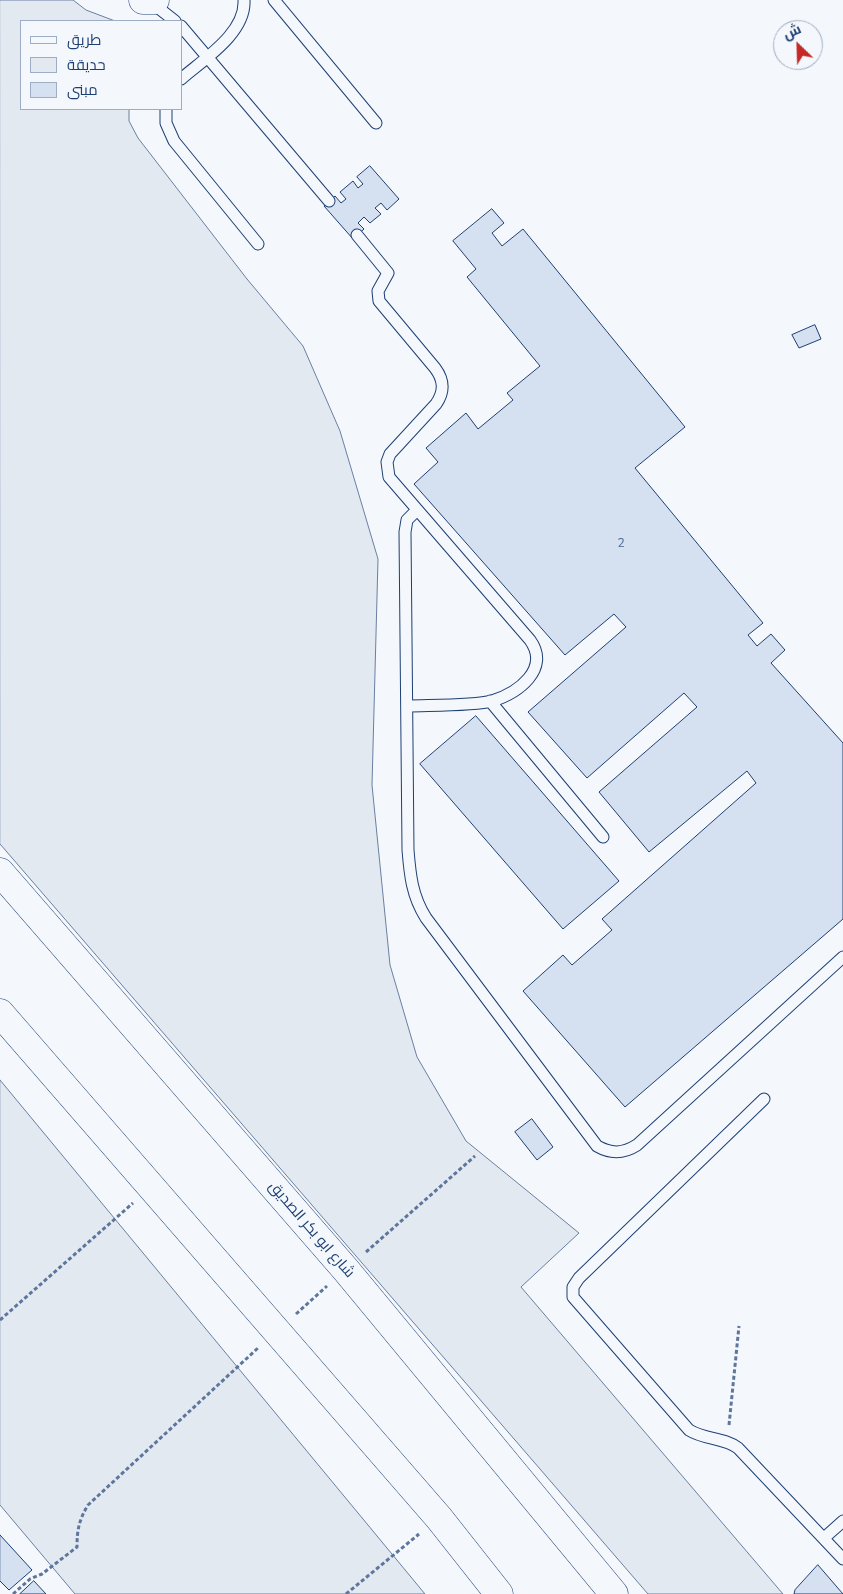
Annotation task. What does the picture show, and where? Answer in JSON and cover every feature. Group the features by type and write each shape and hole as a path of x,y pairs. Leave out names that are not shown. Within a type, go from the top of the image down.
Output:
{"main road":[{"path":"144,0 155,0"},
{"name":"شارع ابو بكر الصديق","path":"0,872 346,1270 614,1594"},
{"path":"0,1013 439,1518 499,1594"}],"lane":[{"path":"182,78 239,26 245,10 244,0"},
{"path":"274,0 376,123"},
{"path":"148,1 174,20"},
{"path":"182,27 329,202"},
{"path":"166,110 166,123 174,141 258,244"},
{"path":"357,235 388,273 378,292 379,301 435,368 441,376 443,384 440,398 436,404 396,446 387,462 389,477 530,640 536,652 536,666 529,679 510,693 490,701 407,706"},
{"path":"416,510 411,514 405,526 408,850 411,883 420,908 591,1139 604,1150 621,1152 637,1145 843,957"},
{"path":"490,701 603,837"},
{"path":"764,1099 579,1278 572,1292 576,1302 689,1430 702,1437 728,1442 738,1448 843,1560"},
{"path":"824,1538 843,1521"}],"path":[{"path":"13,1594 30,1579 42,1574 78,1547 77,1533 80,1518 88,1505 276,1332 475,1156"},
{"path":"0,1320 151,1187"},
{"path":"728,1442 740,1326"},
{"path":"346,1594 439,1518"}],"green space":[{"path":"0,0 73,0 86,10 112,20 20,20 20,110 129,110 129,121 138,138 247,279 303,346 340,431 378,559 372,785 390,965 417,1057 466,1141 579,1233 521,1287 783,1594 648,1594 0,844"},
{"path":"0,1080 425,1594 75,1594 0,1505"}],"building":[{"path":"370,166 399,199 387,210 381,203 375,208 381,214 370,223 364,217 358,223 364,229 353,239 324,206 335,196 341,203 346,199 340,192 353,181 358,188 363,184 357,177"},
{"path":"492,209 504,223 492,233 502,246 523,229 685,427 635,468 763,623 748,635 757,646 771,634 785,650 771,663 843,743 843,919 625,1107 523,991 563,955 572,965 612,930 602,919 756,783 747,771 649,852 599,792 697,707 684,693 587,778 528,712 626,627 614,614 565,655 414,484 438,462 426,448 466,413 478,429 513,400 507,393 540,366 467,277 476,269 453,241"},
{"path":"815,325 821,339 799,348 792,335"},
{"path":"476,716 619,881 563,929 420,764"},
{"path":"532,1119 553,1147 537,1160 515,1132"},
{"path":"0,1535 32,1570 9,1590 0,1581"},
{"path":"818,1565 843,1594 794,1594 795,1590"},
{"path":"34,1581 46,1594 20,1594"}]}
